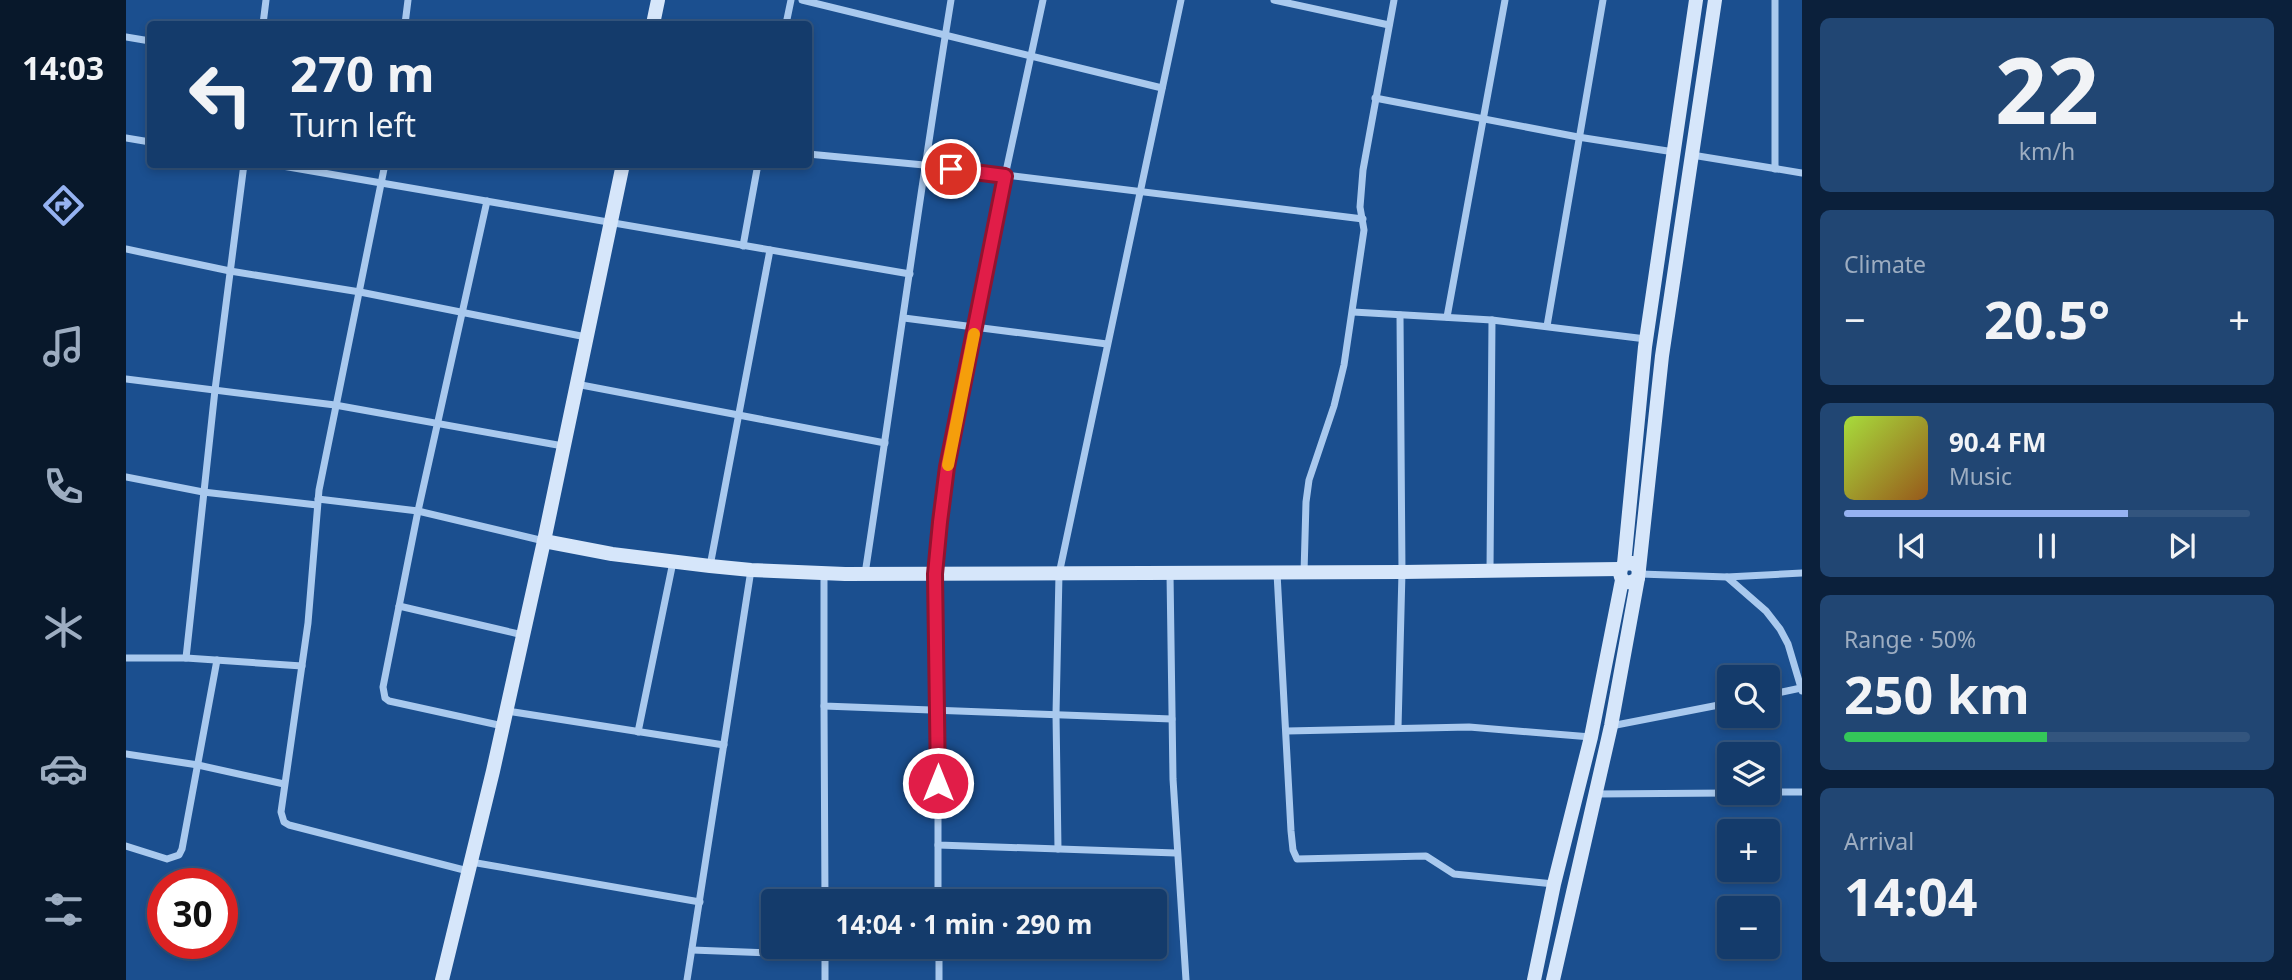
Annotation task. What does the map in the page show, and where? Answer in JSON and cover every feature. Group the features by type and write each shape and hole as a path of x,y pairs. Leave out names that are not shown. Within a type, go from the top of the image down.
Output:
{"main road":[{"path":"654,21 658,0"},
{"path":"1534,980 1591,737 1622,571 1646,339 1696,0"},
{"path":"1553,980 1611,726 1639,574 1662,356 1715,0"},
{"path":"442,980 503,726 622,168"},
{"path":"544,541 710,566 865,574 1622,571 1633,563 1639,574"}],"street":[{"path":"263,21 266,0"},
{"path":"405,21 408,0"},
{"path":"786,21 790,0"},
{"path":"802,0 1162,88"},
{"path":"865,574 924,165 951,0"},
{"path":"938,889 935,574 947,467 1043,0"},
{"path":"1058,849 1056,714 1059,574 1181,0"},
{"path":"1274,0 1389,25"},
{"path":"1304,573 1309,480 1340,383 1353,312 1363,242 1360,207 1363,170 1394,0"},
{"path":"1447,317 1505,0"},
{"path":"1547,326 1603,0"},
{"path":"1775,0 1775,169"},
{"path":"126,37 147,40"},
{"path":"1376,98 1578,137 1674,152"},
{"path":"126,138 147,142"},
{"path":"812,154 924,165 1363,219"},
{"path":"1692,155 1802,173"},
{"path":"187,657 203,492 243,168"},
{"path":"294,168 910,274"},
{"path":"384,168 335,405 318,502 302,666 281,812 284,822 470,867 700,902"},
{"path":"743,246 757,168"},
{"path":"487,201 383,680 385,698 407,706 503,726"},
{"path":"126,249 586,337"},
{"path":"710,566 770,250"},
{"path":"1353,312 1492,320 1646,339"},
{"path":"1398,728 1402,572 1400,315"},
{"path":"904,318 1107,344"},
{"path":"1490,572 1492,320"},
{"path":"126,379 335,405 563,446"},
{"path":"576,384 885,443"},
{"path":"126,477 203,492 418,511 544,541"},
{"path":"638,732 673,562"},
{"path":"687,980 751,570"},
{"path":"824,572 825,889"},
{"path":"1170,573 1176,852 1186,980"},
{"path":"1277,573 1291,831 1297,859 1426,856 1454,874 1555,884"},
{"path":"1639,574 1727,577 1802,573"},
{"path":"1727,577 1766,611 1788,644 1801,686 1780,692"},
{"path":"398,606 523,635"},
{"path":"126,658 187,657 302,666"},
{"path":"126,846 167,859 179,855 217,660"},
{"path":"1611,726 1717,705"},
{"path":"824,706 1172,719"},
{"path":"506,710 724,745"},
{"path":"1287,731 1496,729 1591,737"},
{"path":"126,754 198,765 284,784"},
{"path":"1780,792 1802,792"},
{"path":"1596,794 1717,793"},
{"path":"938,845 1176,852"},
{"path":"692,950 761,951"},
{"path":"825,959 825,980"},
{"path":"939,959 939,980"}],"slow traffic":[{"path":"948,465 974,334"}],"route":[{"path":"938,783 935,574 940,522 947,467 1005,176 951,169"}]}
